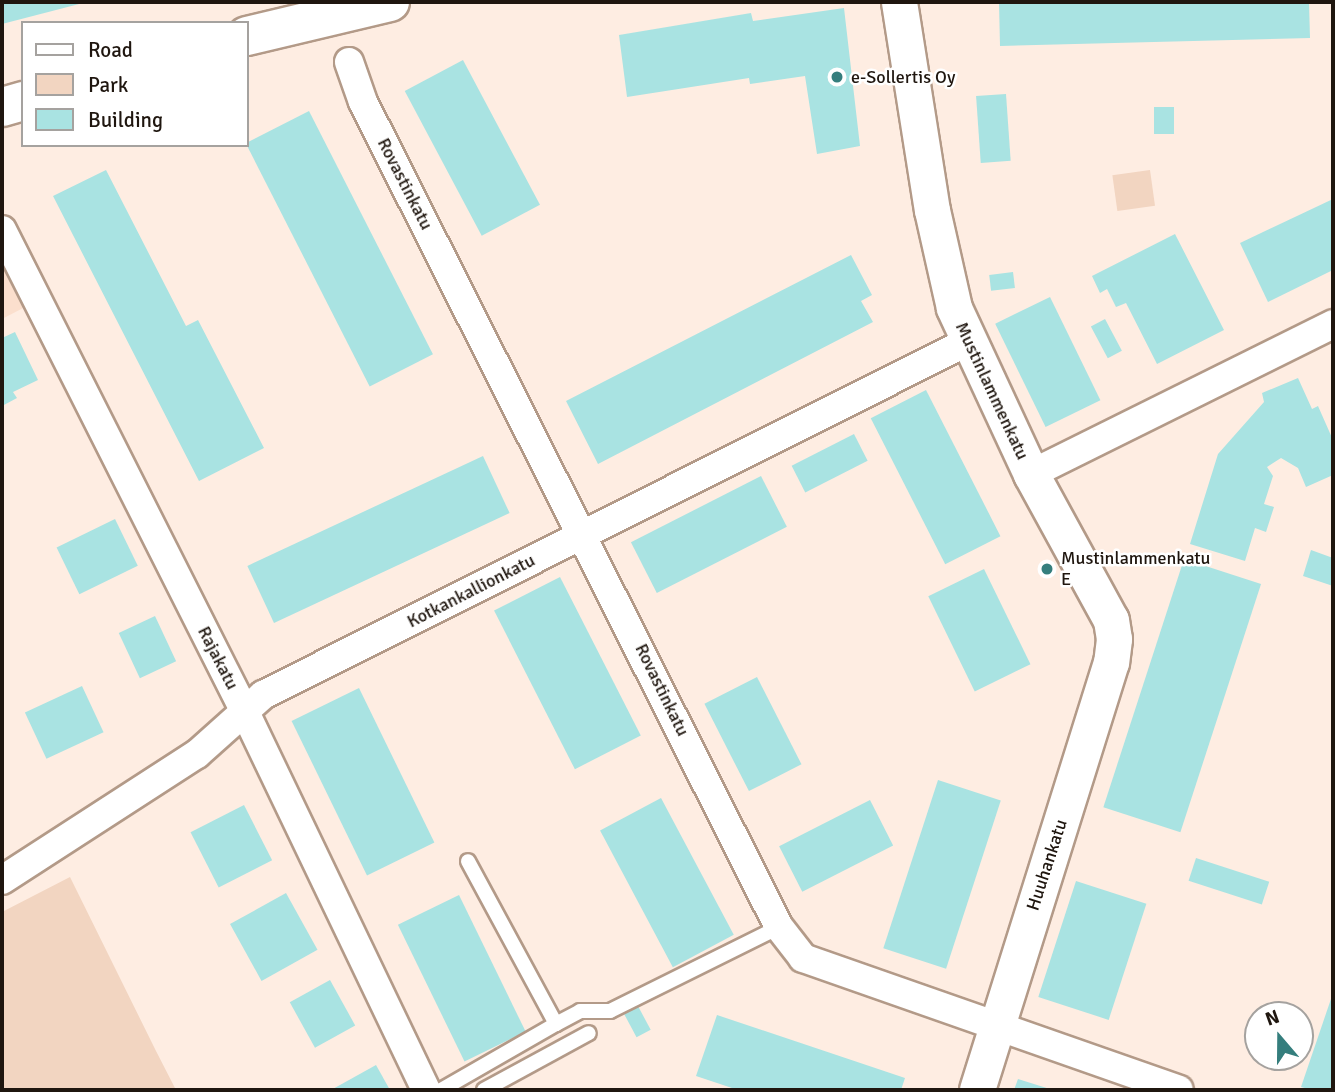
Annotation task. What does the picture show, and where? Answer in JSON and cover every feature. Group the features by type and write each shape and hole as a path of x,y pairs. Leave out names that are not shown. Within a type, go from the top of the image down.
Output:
{"main road":[{"path":"248,36 390,2"},
{"path":"2,107 21,102"}],"street":[{"name":"Mustinlammenkatu","path":"899,2 932,210 954,308 967,342 1031,474 1111,620 1114,639"},
{"name":"Rovastinkatu","path":"349,62 363,102 584,534 779,927 803,958 996,1028 1180,1090"},
{"name":"Rajakatu","path":"2,230 244,710 426,1090"},
{"path":"1031,474 1333,324"},
{"name":"Kotkankallionkatu","path":"2,880 165,777 263,695 967,342"},
{"name":"Huuhankatu","path":"977,1090 1111,662 1114,639"}],"lane":[{"path":"468,862 556,1024"},
{"path":"441,1090 580,1011 610,1012 779,927"},
{"path":"484,1090 589,1033"}],"shaded area":[{"path":"2,261 27,306 2,319"}],"green space":[{"path":"1150,170 1155,206 1117,211 1112,175"},
{"path":"70,877 176,1090 2,1090 2,912"}],"building":[{"path":"2,2 83,2 83,3 2,24"},
{"path":"999,2 1309,2 1310,38 1000,46"},
{"path":"844,8 860,146 817,154 805,76 750,84 749,78 627,97 619,35 751,13 753,21"},
{"path":"463,60 540,205 482,236 405,91"},
{"path":"1006,94 1011,161 981,163 976,96"},
{"path":"1154,107 1174,107 1174,134 1154,134"},
{"path":"309,111 433,354 370,386 248,147 248,142"},
{"path":"106,170 186,326 198,320 264,448 199,481 53,196"},
{"path":"1333,199 1333,270 1268,302 1240,243"},
{"path":"1175,234 1224,330 1157,364 1126,303 1116,307 1107,289 1100,293 1092,276"},
{"path":"851,255 872,295 861,301 873,322 598,464 566,401"},
{"path":"1013,272 1015,288 991,291 989,275"},
{"path":"1050,297 1100,400 1046,427 995,324"},
{"path":"1105,319 1122,351 1108,358 1091,327"},
{"path":"15,332 38,380 13,392 17,398 2,406 2,338"},
{"path":"1298,378 1312,409 1318,406 1333,440 1333,475 1306,487 1298,468 1281,458 1267,467 1273,476 1264,504 1274,507 1266,532 1255,528 1245,561 1190,544 1218,454 1264,402 1262,393"},
{"path":"926,390 1000,536 945,564 871,418"},
{"path":"854,434 868,461 805,493 792,466"},
{"path":"483,456 510,513 274,623 247,566"},
{"path":"761,476 787,527 657,593 631,542"},
{"path":"115,519 138,566 79,594 57,547"},
{"path":"1311,550 1333,558 1333,586 1303,576"},
{"path":"1184,559 1261,584 1180,832 1103,807"},
{"path":"984,569 1030,664 975,691 928,596"},
{"path":"560,577 641,736 575,769 494,611"},
{"path":"155,616 176,661 140,678 119,633"},
{"path":"757,677 801,764 749,791 704,704"},
{"path":"82,686 104,732 46,759 25,713"},
{"path":"359,688 434,843 367,875 292,721"},
{"path":"938,780 1001,800 946,969 883,948"},
{"path":"661,798 734,935 673,967 600,830"},
{"path":"870,800 893,845 802,892 779,846"},
{"path":"244,805 272,860 219,887 191,832"},
{"path":"1196,858 1269,882 1262,905 1189,881"},
{"path":"1076,881 1146,904 1109,1020 1038,997"},
{"path":"286,893 318,950 262,981 230,924"},
{"path":"459,895 526,1032 465,1061 398,925"},
{"path":"330,980 355,1025 315,1048 290,1002"},
{"path":"1333,993 1333,1090 1301,1087 1306,1071 1314,1071 1314,1049"},
{"path":"638,1006 651,1030 637,1037 624,1014"},
{"path":"717,1015 905,1078 901,1090 738,1090 696,1076"},
{"path":"376,1065 390,1090 331,1090"},
{"path":"1018,1079 1053,1090 1014,1090"}],"place":[{"name":"e-Sollertis Oy","path":"837,77"},
{"name":"Mustinlammenkatu E","path":"1047,569"}]}
